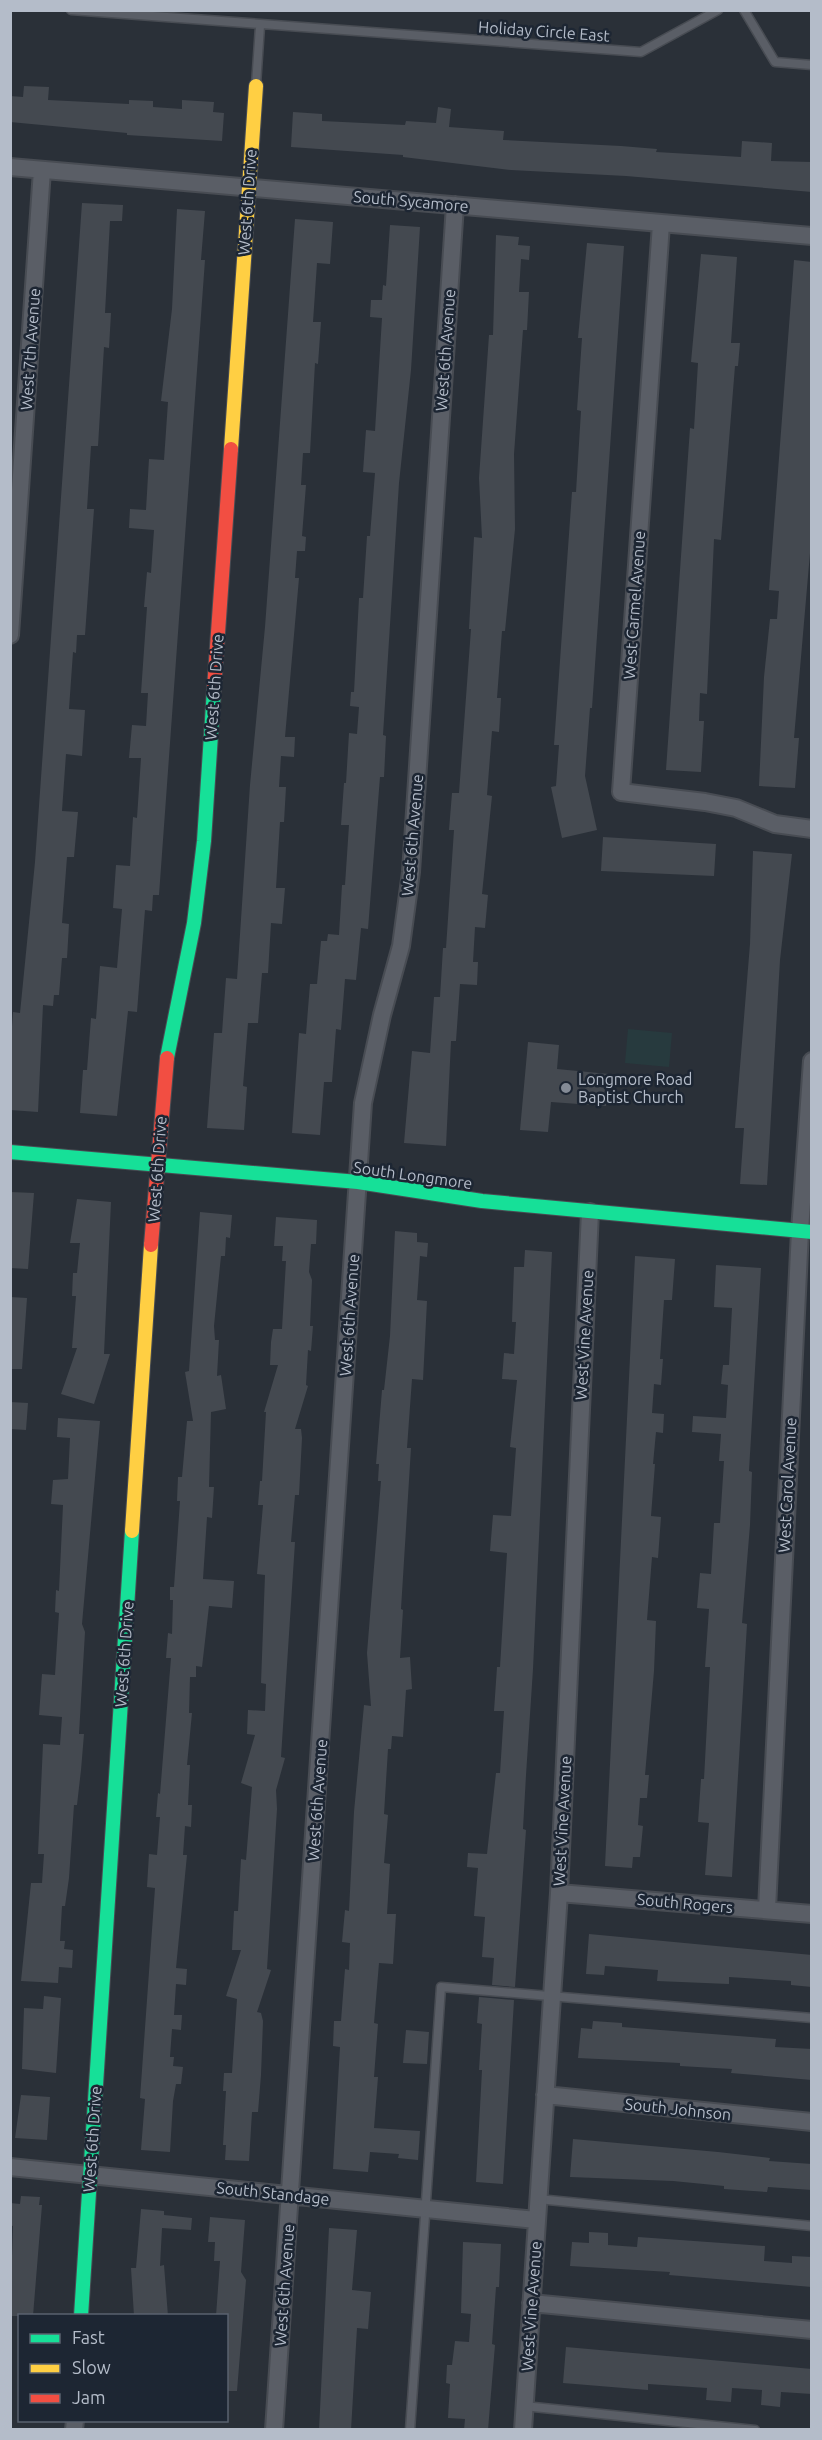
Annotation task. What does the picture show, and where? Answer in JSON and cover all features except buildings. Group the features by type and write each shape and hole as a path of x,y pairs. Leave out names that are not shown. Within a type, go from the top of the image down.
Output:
{"street":[{"name":"West 6th Drive","path":"81,2314 156,1166 165,1067 194,923 204,841 256,86"},
{"name":"South Sycamore","path":"10,167 812,236"},
{"name":"West 7th Avenue","path":"10,635 42,170"},
{"name":"West 6th Avenue","path":"274,2430 363,1102 382,1015 401,946 411,872 455,205"},
{"name":"West Carmel Avenue","path":"661,224 621,792 736,808 775,824 812,829"},
{"name":"West Carol Avenue","path":"767,1910 806,1231 812,1061"},
{"name":"South Longmore","path":"10,1152 358,1182 482,1201 806,1231"},
{"name":"West Vine Avenue","path":"523,2430 559,1893 590,1212"},
{"name":"South Rogers","path":"559,1893 812,1914"},
{"name":"South Johnson","path":"545,2096 812,2122"},
{"name":"South Standage","path":"10,2167 536,2220"},
{"path":"531,2303 812,2330"}],"lane":[{"name":"Holiday Circle East","path":"71,10 260,26 641,52 718,10"},
{"path":"744,10 775,62 812,65"},
{"name":"West 6th Drive","path":"256,86 260,26"},
{"path":"410,2430 441,1987 552,1994 812,2018"},
{"path":"538,2199 812,2226"},
{"path":"524,2406 755,2430"}],"green space":[{"path":"628,1029 672,1033 669,1067 625,1063"}],"traffic: fast":[{"path":"167,1058 194,923 204,841 214,689"},
{"path":"10,1152 358,1182 482,1201 812,1232"},
{"path":"81,2314 132,1531"}],"traffic: slow":[{"path":"231,449 256,86"},
{"path":"132,1531 151,1245"}],"traffic: jam":[{"path":"214,689 231,449"},
{"path":"151,1245 167,1058"}],"place":[{"name":"Longmore Road Baptist Church","path":"566,1088"}]}
